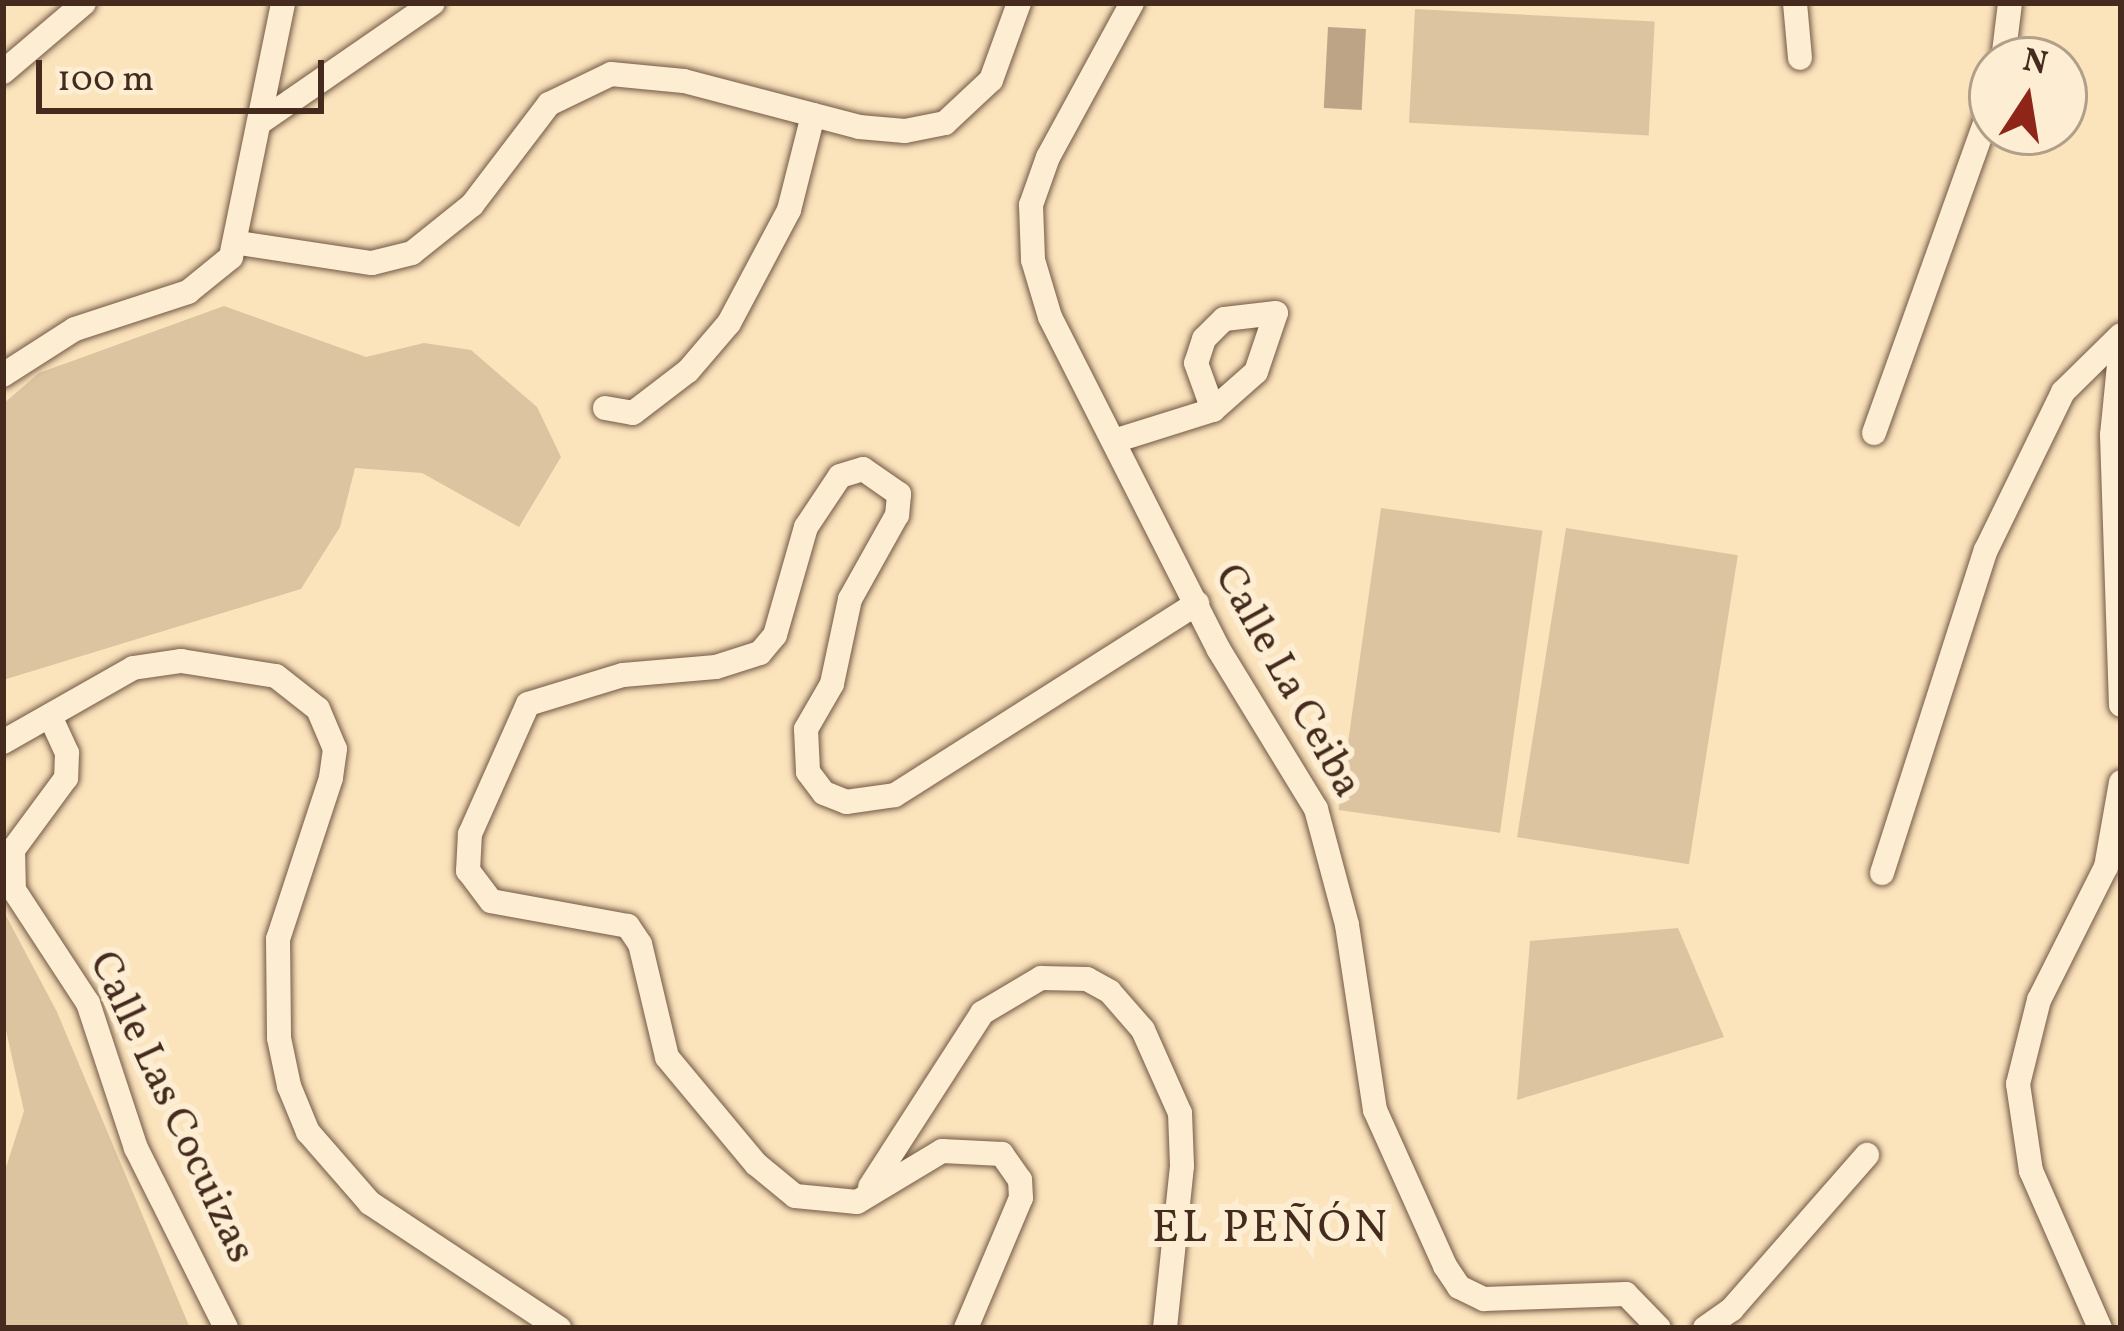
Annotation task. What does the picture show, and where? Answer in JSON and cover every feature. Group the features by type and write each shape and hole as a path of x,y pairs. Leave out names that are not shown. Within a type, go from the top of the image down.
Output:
{"street":[{"path":"3,72 84,3"},
{"path":"3,375 75,329 188,292 239,243 283,3"},
{"path":"259,123 433,3"},
{"path":"239,243 372,263 412,254 472,206 549,104 611,74 684,81 813,115 905,131 945,123 991,80 1019,3"},
{"name":"Calle La Ceiba","path":"1132,3 1048,157 1031,205 1033,260 1050,316 1197,603 1296,768 1330,847 1376,1110 1445,1266 1459,1287 1484,1299 1626,1294 1659,1328"},
{"path":"1795,3 1800,58"},
{"path":"2006,36 2010,3"},
{"path":"604,408 633,413 688,370 729,323 789,210 813,115"},
{"path":"1874,433 1973,156"},
{"path":"1882,873 1987,550 2062,392 2121,335"},
{"path":"2121,345 2112,435 2121,705"},
{"path":"1114,441 1214,410"},
{"path":"967,1328 1016,1217 1020,1180 1011,1163 987,1148 942,1151 857,1202 795,1196 702,1105 667,1057 640,944 628,926 585,913 511,909 472,884 470,834 520,717 544,695 760,653 775,634 785,578 822,494 840,476 863,469 899,494 897,515 850,599 832,684 806,729 808,772 824,793 847,802 895,795 1197,603"},
{"path":"3,742 134,668 182,662 277,676 318,710 334,749 331,778 278,939 279,1038 295,1101 308,1132 370,1203 559,1328"},
{"name":"Calle Las Cocuizas","path":"50,716 68,753 66,778 13,850 14,890 88,1003 136,1148 226,1328"},
{"path":"2100,1328 2031,1171 2018,1084 2039,1000 2106,867 2121,782"},
{"path":"857,1202 982,1012 1041,978 1087,980 1110,992 1143,1030 1180,1113 1182,1166 1165,1328"},
{"path":"1705,1328 1732,1309 1867,1155"}],"shaded area":[{"path":"1415,9 1655,22 1649,135 1409,123"},
{"path":"1328,27 1366,29 1362,110 1324,108"},
{"path":"224,306 366,357 424,343 471,350 537,407 561,457 519,527 422,473 355,468 340,527 301,589 3,680 3,404 39,373"},
{"path":"1381,508 1542,531 1500,833 1339,810"},
{"path":"1566,528 1738,555 1689,864 1517,837"},
{"path":"3,910 57,1012 190,1328 3,1328 3,1177 24,1111 3,1017"},
{"path":"1678,928 1724,1037 1517,1100 1530,941"}],"district":[{"name":"EL PEÑÓN","path":"1271,1230"}]}
